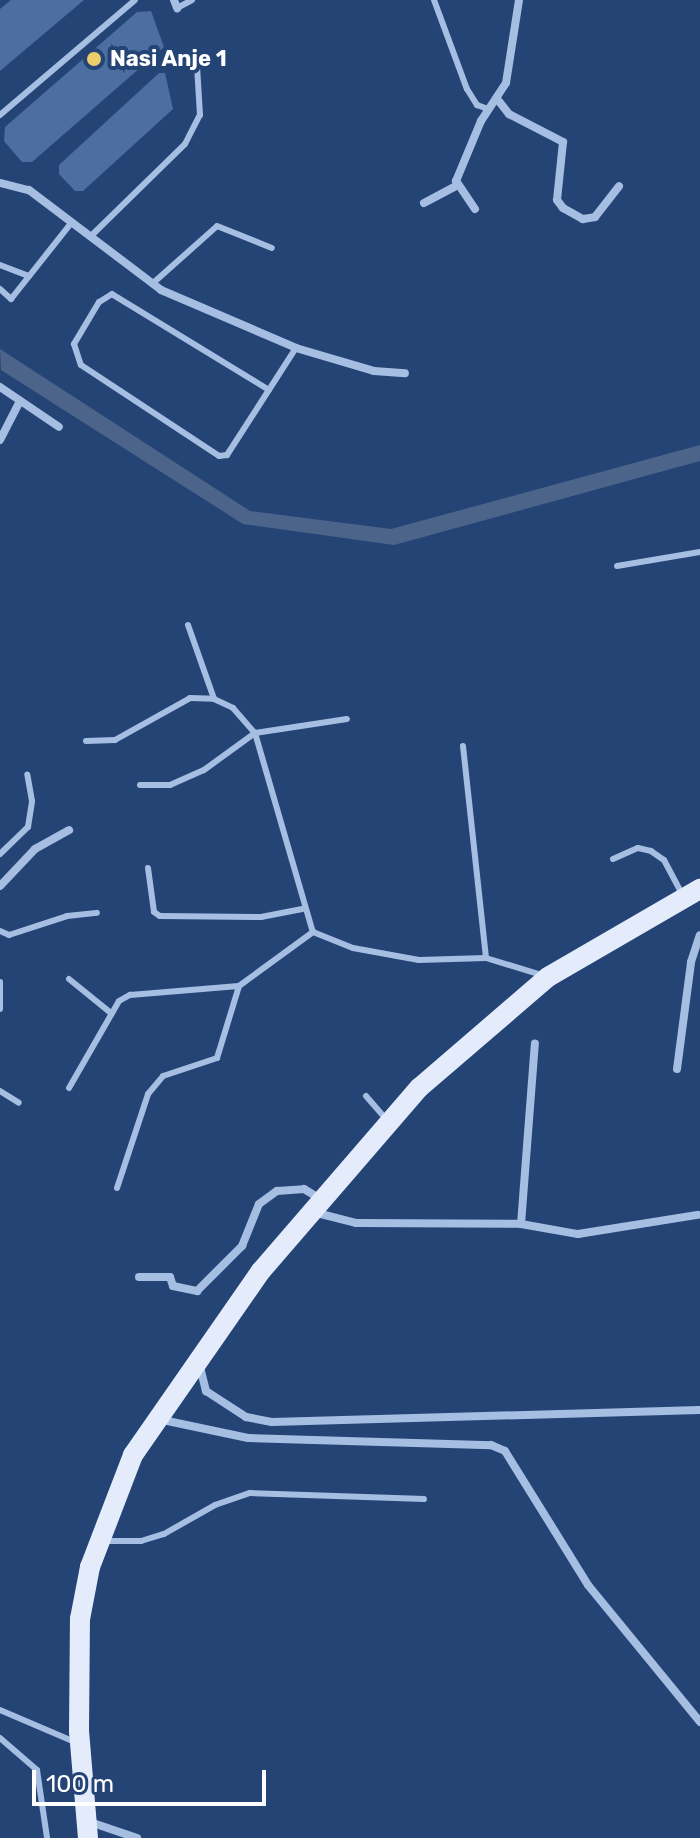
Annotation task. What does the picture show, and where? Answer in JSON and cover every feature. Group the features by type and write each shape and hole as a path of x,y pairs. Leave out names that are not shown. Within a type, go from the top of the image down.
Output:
{"main road":[{"path":"87,1829 80,1744 80,1619 99,1541 133,1455 200,1354 261,1271 419,1088 548,977 692,893"}],"street":[{"path":"424,203 456,186 488,109 498,100 506,83 519,0"},
{"path":"498,100 509,114 563,142 557,200 563,208 583,219 595,217 619,186"},
{"path":"0,183 29,190 73,220 152,284 296,348 374,371 405,373"},
{"path":"456,186 475,209"},
{"path":"0,387 59,427"},
{"path":"0,440 20,401"},
{"path":"0,886 35,849 69,830"},
{"path":"677,1069 691,962 700,935"},
{"path":"521,1224 535,1044"},
{"path":"139,1277 170,1277 173,1286 197,1291 242,1246 259,1204 277,1191 304,1189 318,1206 356,1223 521,1224 599,1233 697,1215"},
{"path":"200,1354 206,1391 246,1417 272,1422 700,1410"},
{"path":"157,1418 248,1438 491,1445 505,1451 588,1585 700,1722"},
{"path":"87,1829 137,1838"}],"lane":[{"path":"0,115 135,0"},
{"path":"176,4 192,0"},
{"path":"434,0 467,89 477,105 488,109"},
{"path":"92,235 185,144 200,115 197,66"},
{"path":"0,289 11,299 73,220"},
{"path":"152,284 217,226 272,248"},
{"path":"0,265 29,276"},
{"path":"269,390 112,294 99,302 73,349 81,365 219,456 227,455 269,390 296,348"},
{"path":"617,566 700,552"},
{"path":"188,625 214,699"},
{"path":"86,741 115,740 190,698 214,699 246,719 255,733 302,909 313,932 353,948 419,960 486,958 548,977"},
{"path":"140,785 170,785 204,770 255,733 347,719"},
{"path":"463,746 486,958"},
{"path":"0,854 28,827 32,801 27,774"},
{"path":"613,859 638,848 651,851 664,860 692,893"},
{"path":"148,868 154,912 160,916 261,917 302,909"},
{"path":"0,931 9,935 67,916 97,913"},
{"path":"69,1088 112,1014 130,995 239,986 313,932"},
{"path":"69,979 112,1014"},
{"path":"0,982 0,1009"},
{"path":"117,1188 148,1094 163,1076 217,1058 239,986"},
{"path":"0,1091 19,1103"},
{"path":"366,1096 388,1122"},
{"path":"99,1541 141,1541 164,1534 215,1505 250,1493 424,1499"},
{"path":"0,1710 80,1744"},
{"path":"0,1738 37,1770 47,1838"}],"water":[{"path":"0,349 250,511 391,529 700,445 700,461 394,545 243,524 1,370"}],"building":[{"path":"11,0 84,0 0,71 0,9"},
{"path":"151,11 164,47 32,162 22,162 4,141 5,127 137,12"},
{"path":"159,73 165,73 173,109 83,191 75,191 59,174 59,165"}],"place":[{"name":"Nasi Anje 1","path":"94,59"}]}
